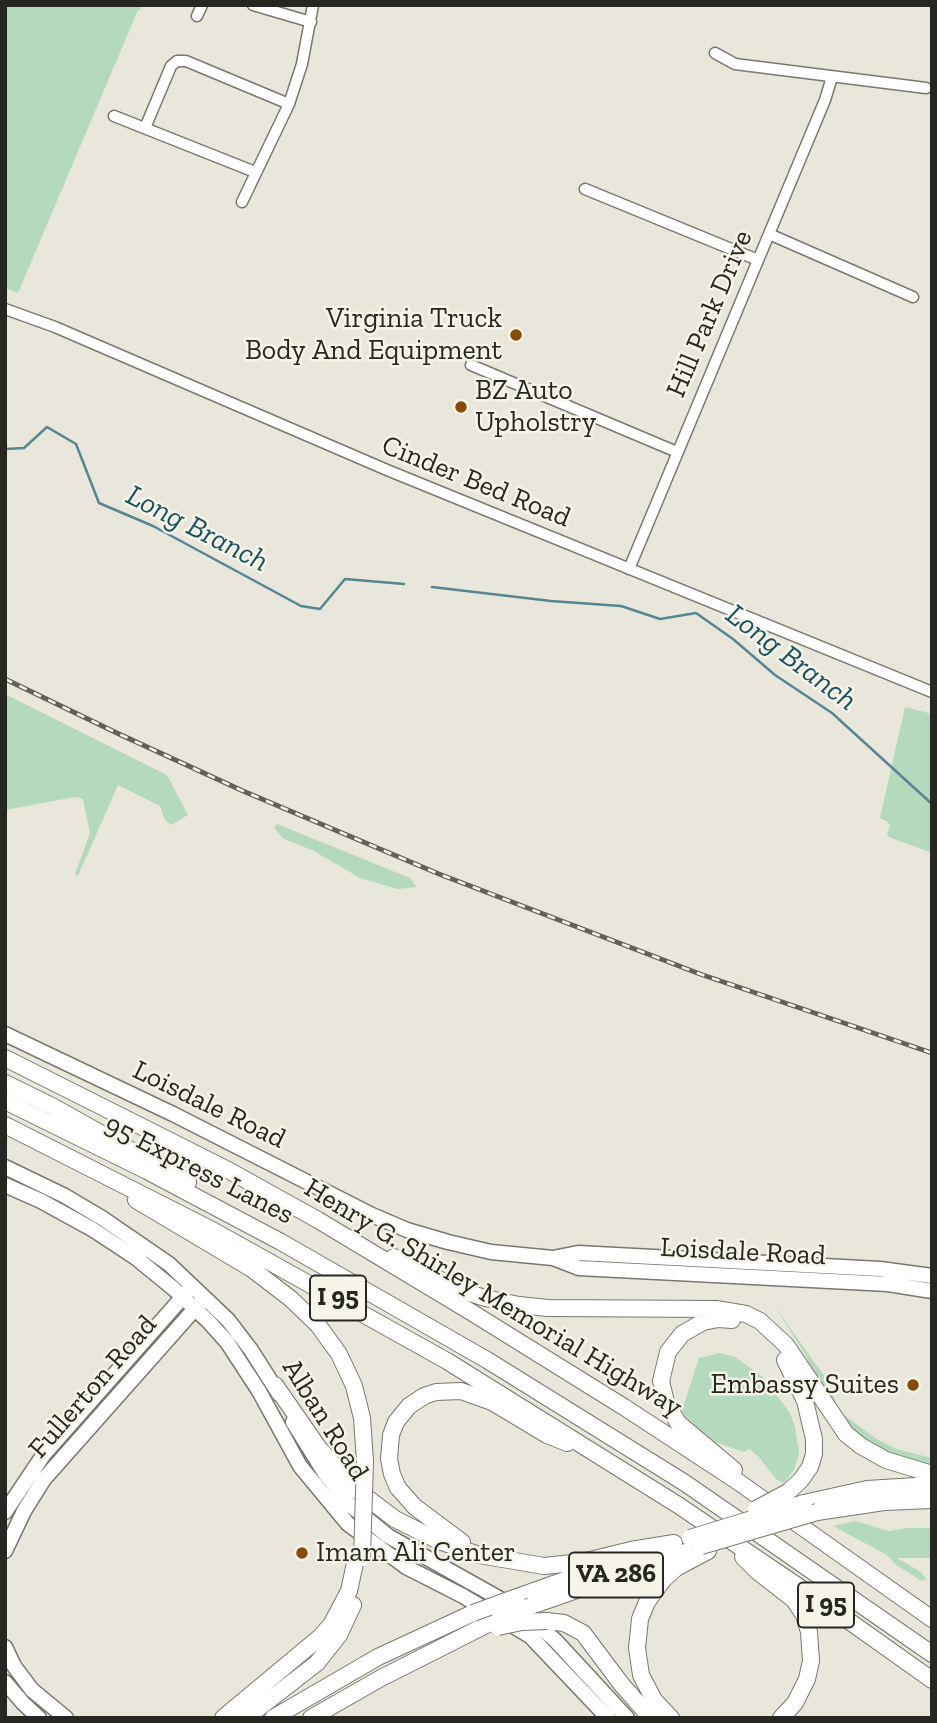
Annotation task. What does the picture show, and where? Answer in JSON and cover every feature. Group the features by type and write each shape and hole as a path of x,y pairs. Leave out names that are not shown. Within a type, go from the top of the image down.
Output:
{"highway":[{"name":"Henry G. Shirley Memorial Highway","path":"5,1058 228,1170 567,1371 763,1499 932,1619"},
{"path":"5,1083 170,1171 281,1242"},
{"name":"95 Express Lanes","path":"5,1101 147,1171 281,1242 445,1335 593,1425 772,1542 932,1654"},
{"name":"I 95","path":"5,1125 214,1231 457,1367 719,1532 932,1680"},
{"path":"66,1155 172,1223 251,1269 310,1316 340,1354 354,1386 362,1418 365,1461 360,1556 354,1601 334,1642 309,1670 246,1718"},
{"path":"352,1242 410,1263 463,1291 506,1303 548,1308 723,1309 746,1314 760,1321 786,1345 846,1434 886,1460 932,1474"},
{"path":"671,1718 654,1700 641,1675 637,1648 640,1619 651,1594 677,1568 693,1545 738,1515 767,1505 788,1492 806,1474 814,1447 809,1412 795,1377 778,1350 756,1330 733,1321 718,1319 703,1322 682,1334 668,1352 662,1373 666,1402 684,1429 719,1456 763,1499"},
{"path":"275,1385 318,1447 365,1498 416,1531 462,1550 536,1565 561,1565 631,1549 693,1545"},
{"path":"496,1558 442,1529 415,1507 398,1488 390,1466 389,1443 396,1422 409,1406 436,1392 461,1391 499,1406 547,1435 602,1456"},
{"name":"VA 286","path":"273,1718 378,1657 473,1613 520,1603 867,1489 932,1485"},
{"name":"VA 286","path":"311,1718 494,1621 520,1603 693,1545 762,1527 811,1508 926,1501"},
{"path":"719,1532 758,1572 794,1600 807,1623 811,1652 807,1679 795,1703 780,1718"},
{"path":"223,1718 331,1625 349,1591 360,1556"},
{"path":"847,1557 901,1583 932,1605"},
{"path":"494,1621 514,1623 547,1620 565,1623 583,1633 631,1697 651,1718"}],"main road":[{"name":"Loisdale Road","path":"5,1034 167,1111 397,1226 470,1248 553,1258 579,1268 888,1284 932,1291"},
{"name":"Alban Road","path":"5,1167 65,1196 121,1229 157,1254 193,1285 244,1340 275,1385 303,1440 350,1505 388,1536 520,1603 627,1718"},
{"name":"Alban Road","path":"5,1185 92,1229 136,1258 183,1296 222,1337 243,1367 300,1466 348,1524 406,1567 494,1621 530,1636 608,1718"},
{"name":"Loisdale Road","path":"553,1258 578,1253 626,1255 880,1269 932,1276"},
{"name":"Fullerton Road","path":"5,1511 44,1454 193,1285"},
{"name":"Fullerton Road","path":"5,1551 23,1511 44,1479 206,1297"},
{"path":"5,1647 14,1666 32,1690 66,1718"},
{"path":"5,1682 39,1718"}],"street":[{"path":"197,16 202,5"},
{"path":"253,5 311,22"},
{"path":"242,202 289,104 302,64 313,5"},
{"path":"715,53 735,64 926,88"},
{"path":"145,128 171,65 177,61 186,61 289,104"},
{"name":"Hill Park Drive","path":"629,569 825,100 832,77"},
{"path":"114,116 255,173"},
{"path":"584,189 758,260"},
{"path":"769,234 913,297"},
{"name":"Cinder Bed Road","path":"5,309 55,327 387,470 932,692"},
{"path":"471,365 677,452"}],"green space":[{"path":"5,5 143,5 138,10 18,293 5,288"},
{"path":"5,694 167,775 188,815 171,825 165,820 160,806 118,785 78,876 75,874 90,833 83,799 75,797 5,810"},
{"path":"905,707 932,714 932,853 889,837 887,834 890,826 880,818"},
{"path":"277,824 410,878 417,887 398,889 360,878 312,850 284,839 274,828"},
{"path":"775,1307 830,1384 843,1414 875,1438 896,1449 932,1458 932,1466 886,1452 853,1431 822,1388 803,1351"},
{"path":"720,1353 735,1357 763,1377 790,1413 799,1453 794,1470 784,1483 776,1479 749,1449 744,1452 715,1442 700,1434 683,1414 699,1358"},
{"path":"855,1521 889,1531 932,1528 932,1558 897,1558 921,1572 926,1579 922,1581 896,1565 887,1555 833,1526"}],"waterway":[{"name":"Long Branch","path":"5,449 24,448 47,427 76,444 99,503 153,526 301,606 320,609 345,579 404,584"},
{"name":"Long Branch","path":"432,587 621,606 660,619 696,613 733,639 775,675 832,713 932,804"}],"railway":[{"path":"5,679 243,791 439,874 700,974 932,1053"}],"place":[{"name":"Virginia Truck Body And Equipment","path":"516,335"},
{"name":"BZ Auto Upholstry","path":"461,407"},
{"name":"Embassy Suites","path":"913,1385"},
{"name":"Imam Ali Center","path":"302,1553"}]}
